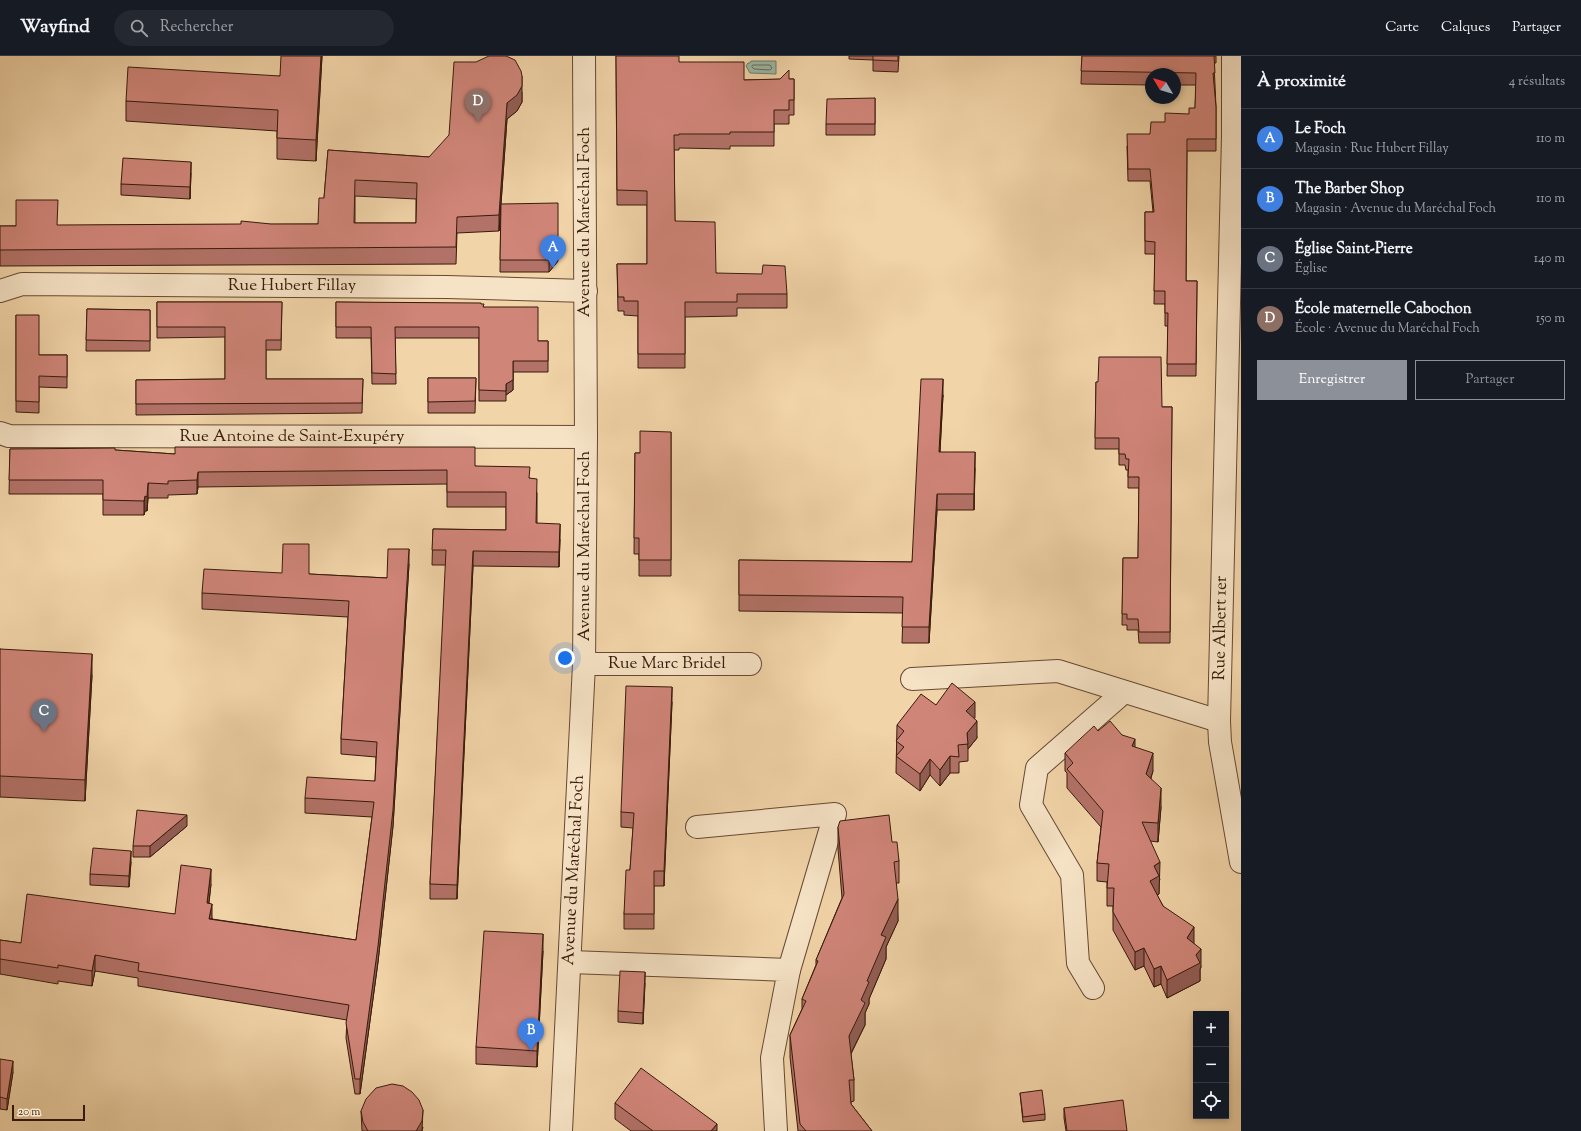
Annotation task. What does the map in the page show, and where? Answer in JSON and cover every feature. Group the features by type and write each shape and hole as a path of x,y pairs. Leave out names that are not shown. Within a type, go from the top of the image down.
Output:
{"street":[{"name":"Avenue du Maréchal Foch","path":"561,1131 584,664 586,291 584,56"},
{"name":"Rue Albert 1er","path":"1233,56 1233,136 1219,721 1220,742 1241,862"},
{"name":"Rue Hubert Fillay","path":"0,291 22,284 447,286 586,291"},
{"name":"Rue Antoine de Saint-Exupéry","path":"0,433 9,436 586,437"},
{"name":"Rue Marc Bridel","path":"584,664 750,664"},
{"path":"912,680 1058,671 1219,721"},
{"path":"1094,988 1078,963 1072,875 1030,806 1037,768 1124,692"},
{"path":"697,826 835,814 789,970 772,1058 776,1131"},
{"path":"570,962 789,970"}],"water":[{"path":"751,61 776,61 776,74 750,73 746,66"}],"building":[{"path":"281,56 321,56 316,140 277,138 278,110 126,101 128,67 280,76"},
{"path":"489,56 506,56 515,60 521,71 522,86 517,95 507,103 499,215 457,217 456,247 0,250 0,226 16,226 16,200 58,200 57,225 241,224 241,221 271,224 318,224 319,198 324,198 328,150 429,157 449,135 454,62 476,62","holes":["355,180 417,183 416,223 354,223"]},
{"path":"616,56 679,56 679,62 744,62 744,80 780,79 789,70 789,79 794,79 794,100 789,100 789,110 774,110 774,132 730,132 730,134 674,135 675,221 715,222 716,273 762,274 763,265 785,266 787,294 737,294 737,302 685,302 685,354 638,354 638,301 624,301 624,297 618,297 617,264 647,264 647,191 617,190"},
{"path":"873,56 898,56 898,61 873,60"},
{"path":"1082,56 1214,56 1215,73 1213,73 1216,107 1216,139 1187,139 1186,281 1197,281 1196,364 1167,364 1168,313 1165,313 1165,291 1154,291 1155,242 1145,241 1145,212 1154,212 1150,169 1128,169 1127,134 1150,134 1151,122 1165,122 1165,113 1189,114 1189,108 1195,108 1196,73 1181,73 1181,68 1145,68 1145,72 1081,71"},
{"path":"875,98 875,124 826,124 827,99"},
{"path":"123,158 191,162 190,187 121,184"},
{"path":"558,203 558,250 549,260 500,260 501,204"},
{"path":"157,302 282,302 281,340 266,340 266,379 363,379 362,403 136,404 136,380 225,379 225,327 157,327"},
{"path":"336,302 481,303 484,304 483,307 538,307 538,341 548,341 548,361 513,361 513,380 506,384 506,391 479,390 479,327 395,327 396,374 372,373 371,327 336,327"},
{"path":"87,309 150,310 150,341 86,340"},
{"path":"16,315 39,315 39,355 67,355 67,377 39,376 39,402 16,401"},
{"path":"1099,357 1161,357 1162,407 1172,407 1170,632 1139,632 1138,619 1127,619 1127,614 1122,614 1123,558 1138,558 1139,477 1128,477 1129,459 1126,459 1125,454 1119,454 1119,438 1095,438 1096,382 1098,382"},
{"path":"428,378 476,378 475,401 428,402"},
{"path":"921,379 943,379 939,452 975,452 974,494 937,494 929,627 902,627 903,597 739,595 739,560 912,562"},
{"path":"640,431 671,432 671,560 639,560 639,538 634,538 635,453 640,453"},
{"path":"175,447 475,447 475,466 530,467 529,478 537,479 536,523 560,524 559,552 473,551 457,885 430,884 446,550 432,550 433,529 506,530 506,492 447,492 447,470 198,472 197,480 168,481 168,484 148,483 147,497 145,496 144,501 103,500 103,480 9,480 10,449 115,448 115,450 175,454"},
{"path":"283,544 309,544 309,574 387,578 388,549 409,549 393,810 378,946 360,1079 355,1079 346,1023 349,1005 138,971 139,963 95,955 92,971 58,965 58,968 0,959 0,940 21,943 27,894 175,914 181,865 211,869 207,903 212,904 209,919 356,940 374,802 305,798 307,777 375,781 377,742 341,739 349,601 202,593 204,569 282,573"},
{"path":"0,649 92,654 85,780 0,776"},
{"path":"952,683 975,702 966,711 977,721 967,733 968,744 958,745 959,757 950,756 940,770 930,759 920,774 896,756 904,747 896,741 904,731 897,725 921,694 936,705"},
{"path":"626,686 672,687 664,871 654,871 654,914 624,914 626,870 630,870 634,813 621,812"},
{"path":"1110,721 1122,735 1135,739 1132,746 1153,753 1146,774 1161,788 1158,823 1142,822 1160,862 1154,866 1159,876 1150,881 1163,906 1194,927 1187,938 1201,949 1196,955 1200,963 1167,980 1161,966 1154,969 1144,948 1135,952 1113,912 1114,888 1107,888 1109,864 1097,863 1103,811 1067,769 1073,763 1065,753 1094,726 1098,731"},
{"path":"137,810 187,815 150,846 133,846"},
{"path":"889,815 892,842 897,842 899,861 894,862 898,899 881,935 886,937 867,981 869,982 861,1000 865,1003 849,1036 854,1080 849,1080 851,1104 872,1131 806,1131 800,1124 790,1035 806,1001 802,999 818,961 816,960 844,894 838,827 840,821"},
{"path":"93,848 131,851 129,876 90,874"},
{"path":"484,931 543,934 537,1051 476,1047"},
{"path":"620,971 645,972 643,1013 618,1011"},
{"path":"0,1059 13,1061 7,1099 0,1097"},
{"path":"641,1068 717,1124 711,1131 653,1131 615,1103"},
{"path":"392,1084 403,1086 412,1092 419,1100 423,1110 422,1121 416,1131 368,1131 363,1122 361,1111 366,1099 376,1088"},
{"path":"1042,1090 1045,1114 1023,1117 1020,1093"},
{"path":"1123,1100 1127,1131 1067,1131 1064,1108"}],"place":[{"name":"École maternelle Cabochon","path":"478,122"},
{"name":"Le Foch","path":"553,268"},
{"name":"Église Saint-Pierre","path":"44,732"},
{"name":"The Barber Shop","path":"531,1051"}]}
